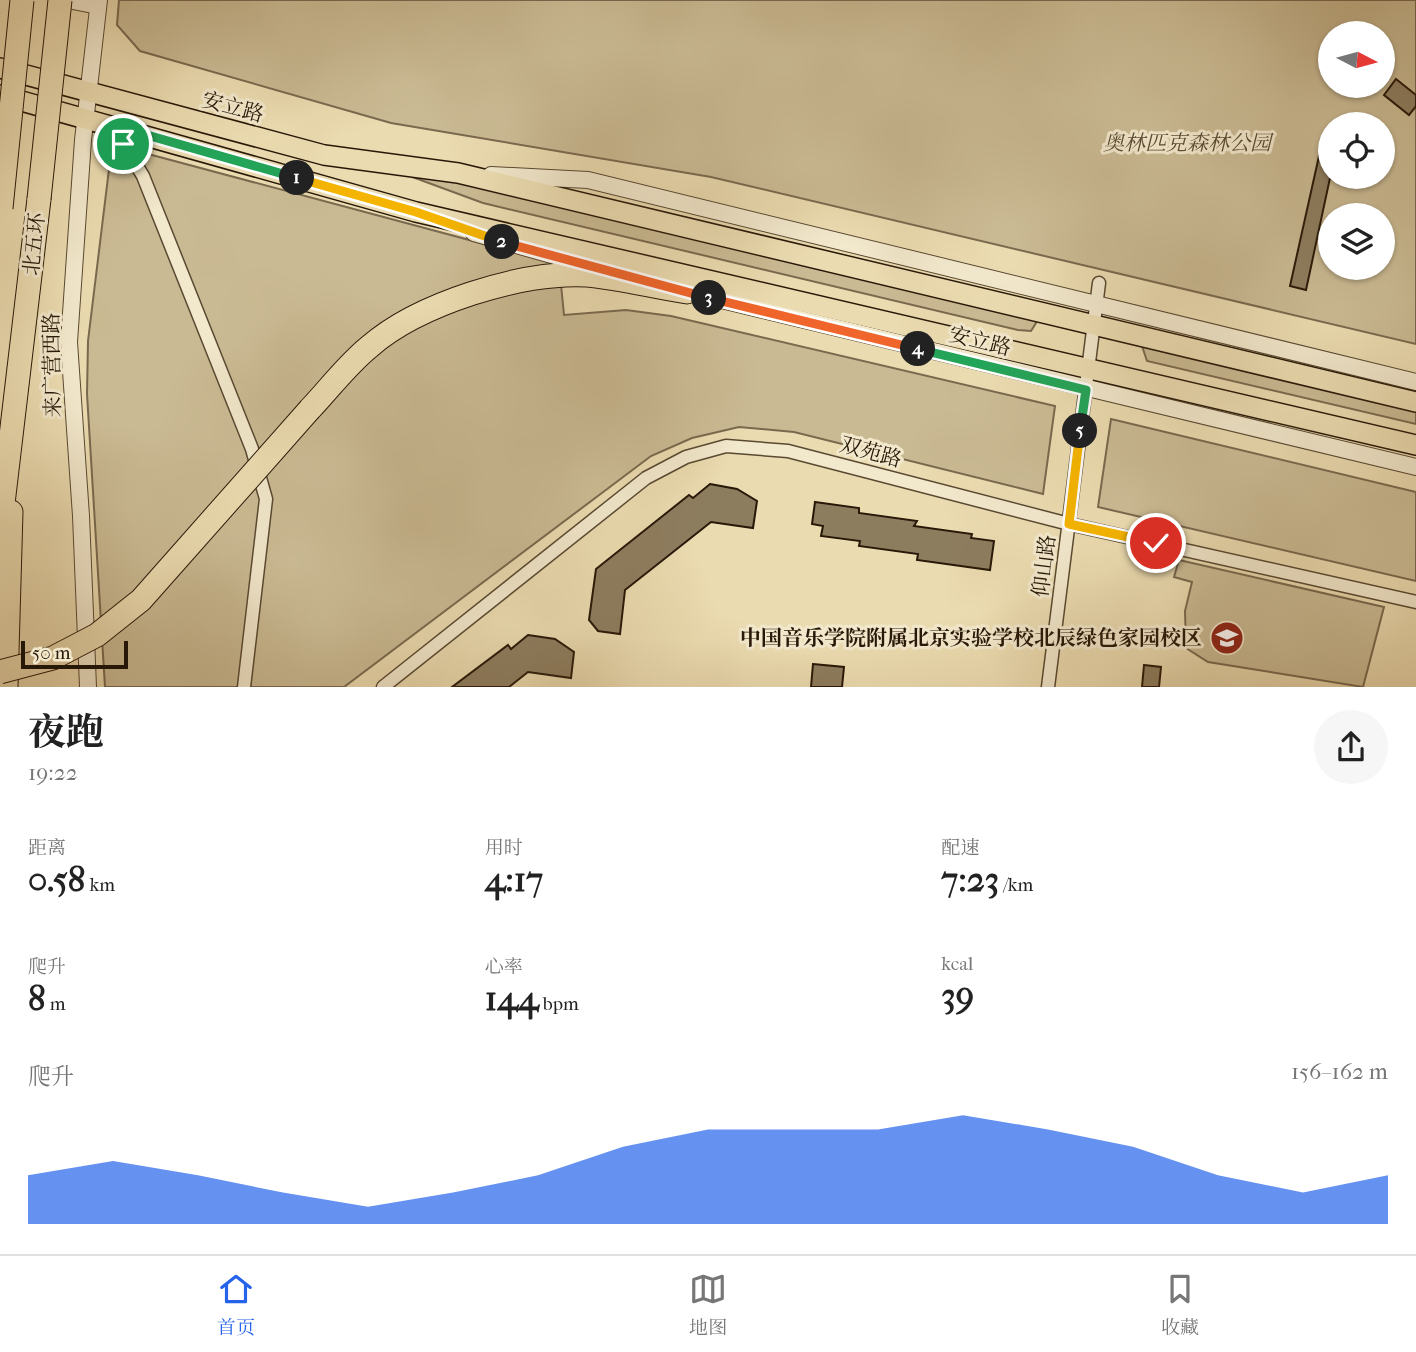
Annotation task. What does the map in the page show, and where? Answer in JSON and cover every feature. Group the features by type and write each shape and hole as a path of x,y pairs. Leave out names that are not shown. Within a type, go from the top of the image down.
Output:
{"highway":[{"name":"北五环","path":"0,212 22,0"},
{"name":"北五环","path":"0,529 14,426 60,0"},
{"path":"0,672 53,658 97,635 141,600 369,346 421,313 473,292 541,279 586,275 687,292"},
{"path":"6,687 14,426"}],"main road":[{"name":"安立路","path":"0,68 324,155 458,173 1093,327 1416,402"},
{"name":"安立路","path":"0,95 416,212 1416,445"}],"street":[{"path":"68,0 98,3"},
{"name":"来广营西路","path":"88,687 69,342 85,117 98,3"},
{"path":"112,125 143,176 254,456 266,499 244,687"},
{"name":"安立路","path":"458,173 588,180 1416,382"},
{"name":"安立路","path":"416,212 497,241 687,292 1086,390 1416,467"},
{"name":"仰山路","path":"1048,687 1099,284"},
{"name":"双苑路","path":"383,687 646,478 686,457 726,446 800,454 1069,524 1416,602"}],"green space":[{"name":"奥林匹克森林公园","path":"119,0 1416,0 1416,344 711,177 391,123 140,51 117,25"},
{"path":"152,155 559,264 564,315 626,310 671,316 1055,406 1043,494 794,432 739,427 692,438 651,456 344,687 105,687 87,394 88,341 110,161"},
{"path":"388,168 458,176 1032,308 1036,323 1031,331 1018,330 483,203"},
{"path":"1142,346 1416,400 1416,424 1147,361"},
{"path":"1111,419 1416,492 1416,581 1098,507"},
{"path":"1179,560 1384,607 1363,687 1208,662 1186,648 1185,611 1192,582 1174,577"}],"building":[{"path":"1395,80 1416,95 1416,106 1409,115 1388,98 1395,98"},
{"path":"1318,160 1318,189 1328,189 1325,203 1318,203 1318,234 1306,290 1290,286"},
{"path":"710,484 737,489 757,501 753,528 711,522 625,590 620,634 598,631 589,620 596,569 689,495 693,498"},
{"path":"815,502 859,508 859,513 917,521 914,526 972,534 971,538 994,541 990,570 917,560 918,554 859,546 860,541 821,536 823,526 812,524"},
{"path":"528,635 555,639 574,652 571,678 528,672 509,687 452,687 508,645 511,649"},
{"path":"813,664 844,667 842,687 811,687"},
{"path":"1144,665 1161,667 1159,687 1142,687"}],"place":[{"name":"中国音乐学院附属北京实验学校北辰绿色家园校区","path":"1227,638"}],"route":[{"path":"123,144 112,125 416,212 497,241 687,292 1086,390 1069,524 1156,543"}]}
